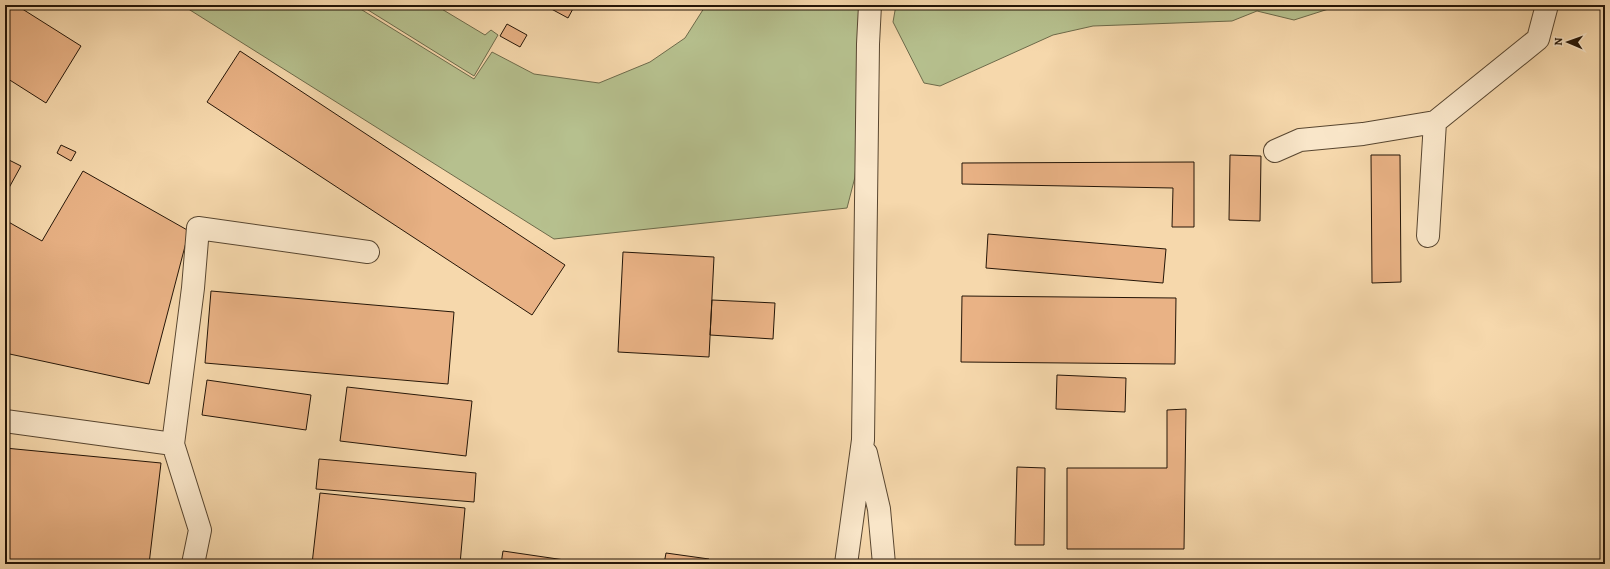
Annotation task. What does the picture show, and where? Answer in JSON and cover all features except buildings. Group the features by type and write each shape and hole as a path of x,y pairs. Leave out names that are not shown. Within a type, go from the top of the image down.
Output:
{"lane":[{"path":"846,564 863,440 868,44 870,5"},
{"path":"1275,151 1300,140 1363,134 1435,122 1538,39 1547,5"},
{"path":"1428,236 1435,122"},
{"path":"194,564 200,530 173,444 193,288 198,228 368,252"},
{"path":"5,421 173,444"},
{"path":"863,440 879,509 884,564"}],"green space":[{"path":"182,5 354,5 474,79 492,52 534,74 599,83 650,62 685,38 706,5 869,5 855,177 847,208 554,239"},
{"path":"360,5 435,5 485,35 491,30 498,35 474,76"},
{"path":"896,5 1341,5 1294,20 1257,11 1232,21 1093,26 1053,35 940,86 924,83 893,22"}]}
